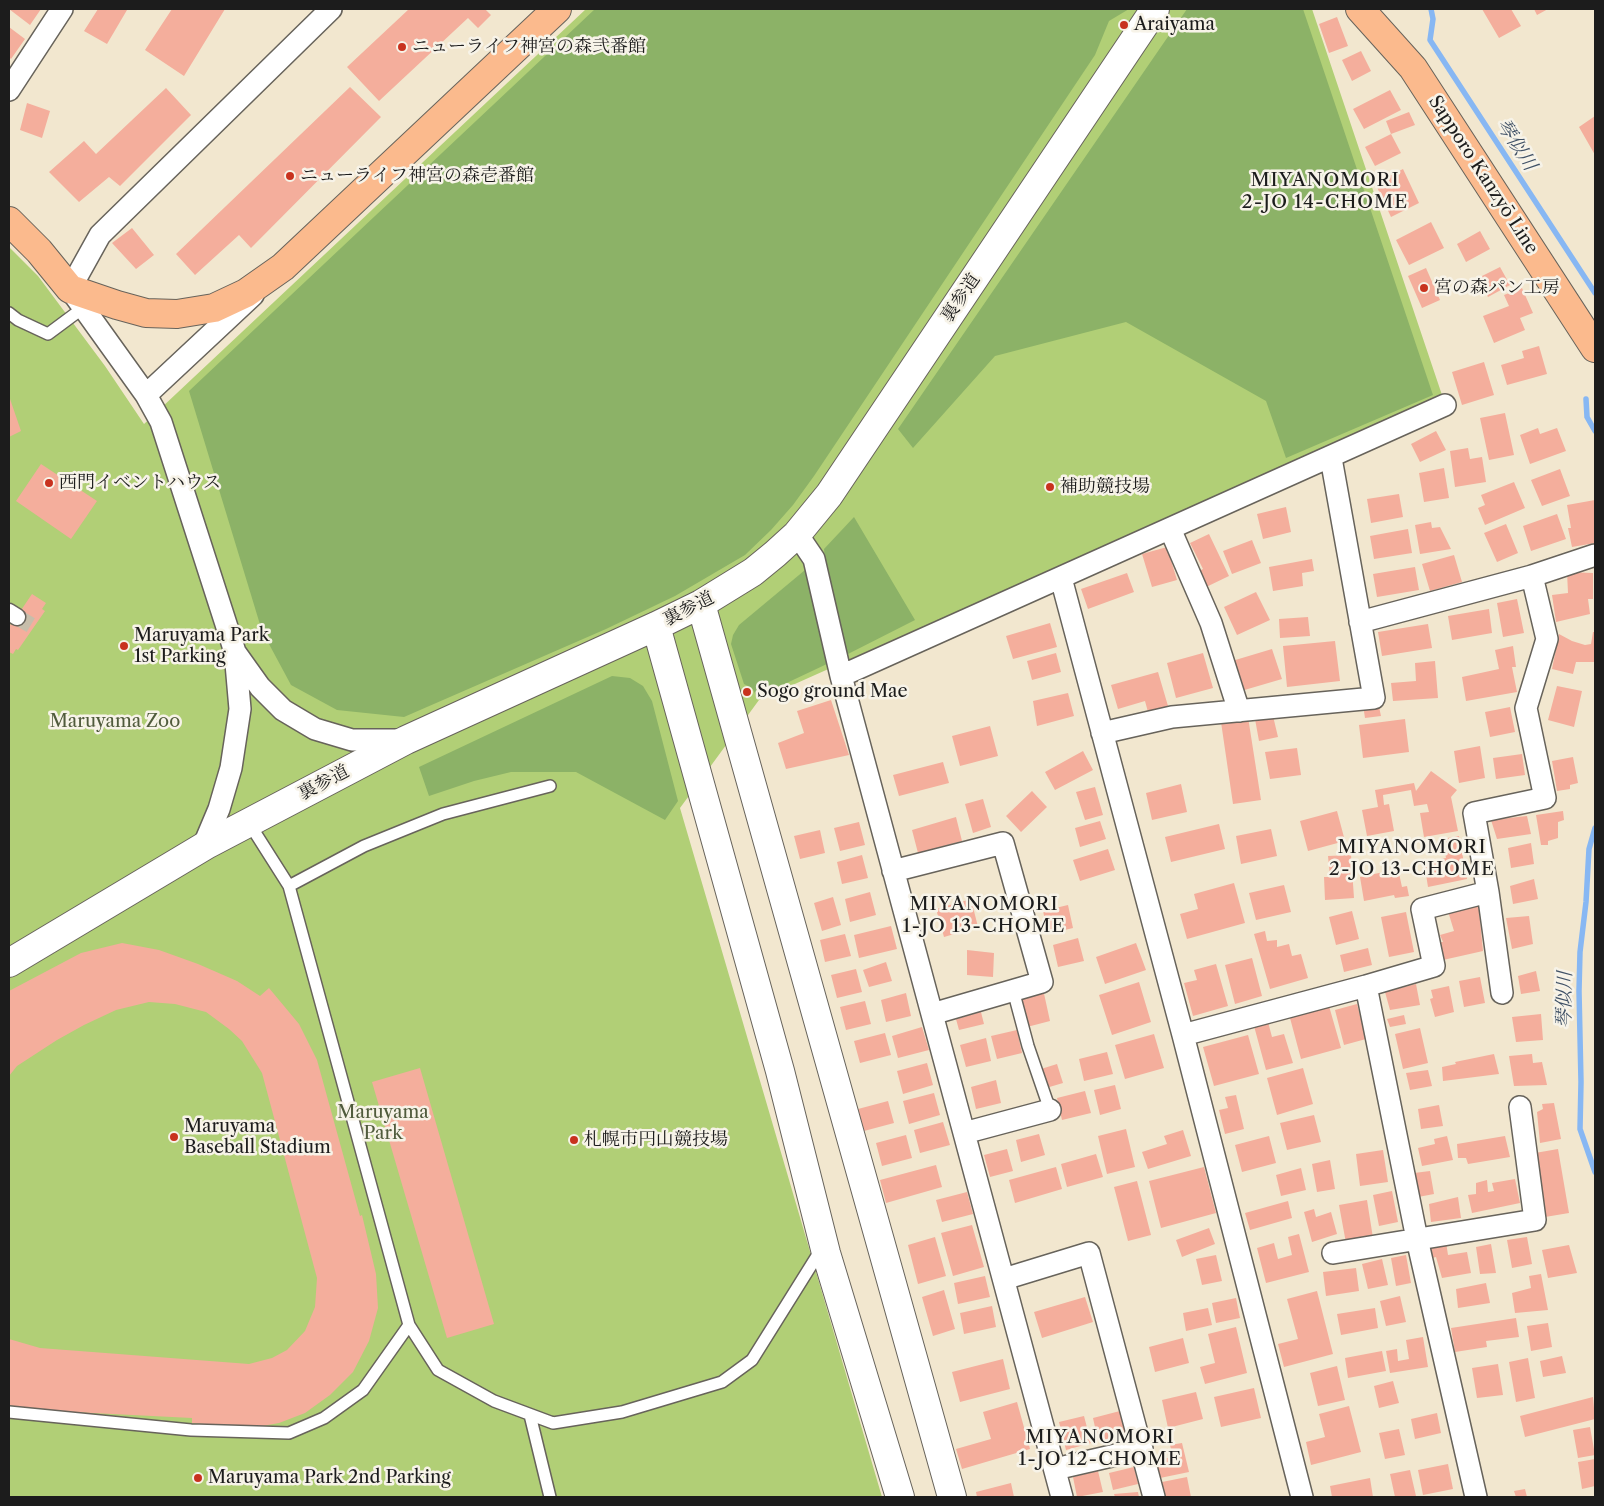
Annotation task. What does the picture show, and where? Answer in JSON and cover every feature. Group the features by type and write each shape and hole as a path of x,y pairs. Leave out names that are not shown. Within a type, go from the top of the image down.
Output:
{"main road":[{"path":"9,221 39,251 77,299 117,305 146,313 177,314 214,308 246,293 283,267 557,9"},
{"name":"Sapporo Kanzyō Line","path":"1360,9 1381,30 1413,68 1595,348"}],"street":[{"path":"9,90 62,9"},
{"path":"203,847 219,809 230,768 240,709 234,652 161,422 146,395 77,299 100,235 331,9"},
{"name":"裏参道","path":"9,964 203,847 249,822 406,740 701,604 753,572 797,534 829,495 1155,9"},
{"path":"146,395 283,267"},
{"path":"841,676 1445,406"},
{"path":"1102,733 1172,717 1374,698 1331,458"},
{"path":"797,534 814,559 841,676 1062,1497"},
{"path":"1174,538 1210,623 1239,711"},
{"path":"1360,622 1532,576 1595,555"},
{"path":"1502,993 1488,892 1474,813 1545,798 1526,708 1546,639 1532,576"},
{"path":"1061,578 1183,1035 1302,1497"},
{"path":"701,604 952,1497"},
{"path":"656,626 780,1070 826,1252 900,1497"},
{"path":"234,652 260,686 283,710 315,729 352,740 406,740"},
{"path":"893,871 1002,843 1042,982 932,1014"},
{"path":"1183,1035 1434,966 1422,909 1488,892"},
{"path":"1366,986 1417,1239 1476,1497"},
{"path":"1333,1253 1535,1220 1520,1107"},
{"path":"964,1133 1050,1110"},
{"path":"1004,1279 1089,1253 1154,1497"},
{"path":"1055,1469 1142,1449"}],"lane":[{"path":"9,313 18,320 48,334 77,299"},
{"path":"289,886 364,846 443,814 550,786"},
{"path":"249,822 289,886 409,1326 438,1370 494,1401 553,1423 622,1412 722,1382 752,1360 817,1256 826,1252"},
{"path":"1013,990 1028,1046 1050,1110"},
{"path":"9,1412 191,1430 289,1433 324,1418 363,1390 409,1326"},
{"path":"530,1415 550,1497"}],"green space":[{"name":"Maruyama Park","path":"586,9 1312,9 1442,395 759,700 680,808 882,1497 9,1497 9,247 38,276 105,366 144,424"},
{"path":"595,9 1129,9 1109,21 1095,55 814,476 793,505 745,555 675,596 606,629 404,717 337,710 291,685 262,631 189,391"},
{"path":"1187,9 1303,9 1433,395 1286,458 1266,401 1126,322 995,356 913,448 898,429"},
{"path":"854,517 915,620 846,655 826,571 824,549"},
{"path":"805,570 809,572 829,663 757,697 752,688 744,684 731,644 733,635 739,625"},
{"path":"612,676 630,678 643,686 652,701 678,801 665,820 576,772 511,772 474,781 429,796 419,767"}],"building":[{"path":"9,9 41,9 30,25"},
{"path":"98,9 127,10 107,44 84,31"},
{"path":"172,9 225,9 184,76 145,50"},
{"name":"ニューライフ神宮の森弐番館","path":"409,9 485,9 491,15 478,28 468,18 379,101 347,67"},
{"path":"1482,9 1511,9 1521,26 1499,38"},
{"path":"1534,9 1548,9 1537,15"},
{"path":"1337,17 1348,46 1329,53 1319,24"},
{"path":"9,27 25,39 11,59 9,57"},
{"path":"1361,51 1371,71 1352,81 1342,60"},
{"name":"ニューライフ神宮の森壱番館","path":"350,87 381,117 251,248 239,235 195,275 176,254"},
{"path":"166,88 191,115 120,186 109,177 79,202 49,172 84,141 96,154"},
{"path":"1390,90 1401,110 1364,129 1353,109"},
{"path":"27,103 50,111 42,138 20,130"},
{"path":"1409,112 1415,125 1391,134 1386,121"},
{"path":"1595,116 1595,155 1579,127"},
{"path":"1391,134 1401,153 1375,166 1365,147"},
{"path":"1403,169 1419,203 1391,217 1375,183"},
{"path":"1431,222 1444,248 1409,265 1396,240"},
{"path":"132,228 154,255 136,269 112,243"},
{"path":"1480,231 1490,249 1466,262 1457,244"},
{"path":"1500,267 1510,285 1488,297 1478,278"},
{"name":"宮の森パン工房","path":"1426,268 1440,300 1422,308 1408,276"},
{"path":"1522,288 1533,313 1520,318 1525,330 1494,343 1483,316 1509,306 1504,295"},
{"path":"1539,346 1547,374 1507,385 1501,365 1524,358 1522,351"},
{"path":"1484,362 1494,395 1462,405 1452,372"},
{"path":"9,396 21,431 9,437"},
{"path":"1505,413 1514,455 1489,460 1480,418"},
{"path":"1538,428 1540,434 1557,428 1566,451 1530,464 1520,435"},
{"path":"1436,431 1446,450 1420,462 1411,444"},
{"path":"1468,448 1470,459 1482,457 1486,482 1455,487 1450,451"},
{"name":"西門イベントハウス","path":"41,464 97,501 71,539 16,501"},
{"path":"1444,468 1449,498 1424,502 1419,473"},
{"path":"1560,469 1570,496 1542,506 1531,480"},
{"path":"1514,482 1525,508 1485,525 1478,508 1485,505 1481,495"},
{"path":"1399,494 1403,517 1371,523 1367,499"},
{"path":"1595,500 1595,543 1572,547 1568,528 1571,528 1567,505"},
{"path":"1286,507 1291,532 1263,539 1257,514"},
{"path":"1557,514 1566,539 1531,551 1523,526"},
{"path":"1431,522 1432,528 1440,527 1451,549 1420,554 1415,525"},
{"path":"1506,524 1518,553 1497,562 1484,533"},
{"path":"1408,529 1412,553 1374,559 1370,536"},
{"path":"1209,534 1229,576 1202,589 1195,573 1203,569 1190,543"},
{"path":"1252,540 1261,563 1232,574 1223,551"},
{"path":"1167,547 1177,580 1152,587 1142,554"},
{"path":"1454,555 1462,582 1430,591 1422,564"},
{"path":"1312,559 1314,571 1302,573 1303,586 1273,591 1269,567"},
{"path":"1415,567 1419,590 1377,597 1373,574"},
{"path":"1567,572 1593,573 1593,599 1588,599 1590,614 1556,622 1552,595 1568,593"},
{"path":"1127,573 1134,592 1088,609 1081,589"},
{"path":"1256,592 1270,620 1237,635 1224,607"},
{"path":"32,594 46,603 42,609 45,611 18,650 16,649 13,654 9,652 9,623 11,625"},
{"path":"1517,599 1524,633 1503,637 1497,603"},
{"path":"1489,609 1492,633 1452,640 1448,616"},
{"path":"1308,617 1310,636 1280,638 1279,619"},
{"path":"1050,623 1057,647 1013,659 1006,636"},
{"path":"1428,624 1432,648 1382,656 1378,632"},
{"path":"1593,632 1595,632 1595,662 1576,662 1573,674 1552,669 1559,634 1585,645 1591,644"},
{"path":"1335,641 1340,681 1287,687 1283,646"},
{"path":"1513,646 1516,667 1512,667 1517,692 1466,701 1462,677 1499,669 1495,650"},
{"path":"1272,649 1282,679 1241,691 1232,661"},
{"path":"1056,653 1061,672 1032,680 1027,661"},
{"path":"1203,653 1213,688 1176,698 1167,663"},
{"path":"1435,661 1438,698 1393,701 1391,683 1416,681 1415,663"},
{"path":"1158,672 1168,706 1148,712 1145,701 1118,709 1111,685"},
{"path":"1557,686 1582,691 1574,727 1548,720"},
{"path":"1068,693 1074,716 1037,726 1033,701"},
{"path":"831,700 849,755 786,769 778,743 804,733 797,711"},
{"path":"1378,702 1381,716 1365,718 1363,705"},
{"path":"1510,707 1515,732 1490,737 1485,712"},
{"path":"1273,716 1278,737 1259,741 1255,719"},
{"path":"1248,717 1261,800 1233,804 1221,722"},
{"path":"1405,719 1409,752 1363,758 1359,725"},
{"path":"990,726 998,756 960,766 952,736"},
{"path":"1480,746 1485,778 1459,783 1454,751"},
{"path":"1297,748 1301,775 1270,779 1265,752"},
{"path":"1083,751 1093,770 1055,790 1045,772"},
{"path":"1522,754 1525,775 1496,779 1493,758"},
{"path":"1573,757 1578,783 1570,785 1570,789 1557,791 1552,761"},
{"path":"943,762 949,783 899,796 893,775"},
{"path":"1431,771 1457,790 1451,797 1458,831 1424,837 1420,813 1429,812 1427,804 1414,806 1411,790 1383,795 1384,805 1389,804 1394,831 1367,836 1362,810 1378,807 1375,790 1414,783 1416,791"},
{"path":"1181,784 1187,812 1152,820 1146,793"},
{"path":"1095,787 1103,815 1085,820 1076,792"},
{"path":"1032,791 1047,807 1021,832 1006,816"},
{"path":"983,799 991,827 973,833 965,804"},
{"path":"1337,811 1345,841 1308,851 1300,821"},
{"path":"1563,811 1564,820 1558,822 1558,838 1548,841 1548,845 1541,845 1536,815"},
{"path":"1527,816 1531,834 1497,839 1491,820"},
{"path":"956,817 962,841 918,853 912,830"},
{"path":"1100,821 1106,839 1080,847 1075,828"},
{"path":"859,822 865,845 840,851 834,828"},
{"path":"1219,824 1225,849 1171,862 1165,837"},
{"path":"1271,829 1277,856 1241,864 1236,836"},
{"path":"820,830 825,853 800,859 794,836"},
{"path":"1459,836 1467,879 1428,887 1424,862 1446,858 1442,839"},
{"path":"1531,843 1534,864 1511,868 1508,848"},
{"path":"1108,849 1115,870 1080,881 1073,860"},
{"path":"862,855 868,878 842,884 837,862"},
{"path":"1351,855 1354,898 1325,900 1324,877 1330,877 1328,856"},
{"path":"1398,869 1402,887 1407,886 1409,896 1395,898 1394,895 1364,901 1360,877"},
{"path":"1534,879 1538,899 1513,904 1510,886"},
{"path":"1234,883 1245,923 1187,939 1180,914 1198,909 1194,894"},
{"path":"1284,885 1291,912 1256,920 1249,893"},
{"path":"870,892 876,915 850,922 845,899"},
{"path":"833,897 841,925 822,931 814,903"},
{"path":"971,899 978,927 944,937 936,909"},
{"path":"1478,900 1483,951 1443,960 1439,942 1443,942 1440,935 1454,931 1447,908"},
{"path":"1068,905 1073,928 1048,934 1043,911"},
{"path":"1352,911 1359,939 1336,945 1329,917"},
{"path":"1406,912 1414,952 1389,957 1381,917"},
{"path":"1529,916 1533,944 1512,949 1506,918"},
{"path":"891,926 897,949 859,958 854,935"},
{"path":"1265,931 1267,941 1277,940 1277,947 1289,944 1292,956 1301,954 1308,978 1270,989 1254,934"},
{"path":"845,934 851,956 825,962 820,940"},
{"path":"1078,938 1084,961 1058,967 1053,945"},
{"path":"122,943 159,950 198,964 237,981 260,996 269,988 299,1024 317,1060 360,1216 362,1215 376,1274 378,1308 369,1341 353,1372 330,1395 305,1413 279,1423 251,1428 192,1423 192,1418 33,1410 9,1405 9,1339 40,1348 249,1364 272,1358 287,1350 305,1331 315,1307 317,1278 262,1073 242,1041 229,1029 206,1012 175,1004 149,1002 116,1010 84,1025 17,1066 9,1076 9,991 81,953"},
{"path":"1136,943 1146,970 1105,984 1096,957"},
{"path":"1368,948 1372,965 1344,972 1340,955"},
{"path":"967,950 994,953 993,977 967,975"},
{"path":"1252,958 1262,996 1235,1004 1225,965"},
{"path":"886,962 892,981 869,987 863,970"},
{"path":"1216,964 1228,1006 1193,1016 1184,983 1197,980 1194,970"},
{"path":"856,969 862,992 837,998 831,975"},
{"path":"1536,971 1540,991 1521,994 1518,976"},
{"path":"1480,977 1485,1003 1464,1007 1459,981"},
{"path":"1139,982 1151,1022 1112,1035 1099,995"},
{"path":"1416,984 1420,1005 1390,1010 1385,992"},
{"path":"1449,986 1454,1012 1435,1017 1430,999 1433,998 1431,990"},
{"path":"1043,989 1050,1021 1027,1027 1020,994"},
{"path":"906,993 911,1016 886,1022 881,1000"},
{"path":"865,1001 871,1024 846,1030 840,1007"},
{"path":"1357,1004 1366,1039 1344,1045 1335,1010"},
{"path":"1329,1006 1341,1048 1301,1059 1290,1018"},
{"path":"981,1012 984,1024 959,1030 956,1019"},
{"path":"1541,1014 1543,1040 1516,1042 1512,1017"},
{"path":"1404,1015 1406,1024 1390,1027 1387,1019"},
{"path":"1268,1022 1272,1037 1284,1034 1293,1063 1266,1070 1254,1026"},
{"path":"922,1027 929,1050 898,1058 892,1036"},
{"path":"1420,1028 1428,1063 1403,1069 1395,1034"},
{"path":"1017,1030 1022,1053 997,1059 991,1036"},
{"path":"885,1033 891,1055 860,1063 854,1041"},
{"path":"1154,1034 1164,1068 1125,1079 1115,1045"},
{"path":"1248,1035 1259,1074 1214,1086 1203,1047"},
{"path":"986,1038 991,1061 966,1067 960,1045"},
{"path":"1107,1052 1113,1074 1084,1081 1079,1059"},
{"path":"1494,1054 1499,1074 1443,1081 1442,1067 1456,1064 1455,1062"},
{"path":"1532,1054 1533,1063 1542,1062 1547,1085 1514,1086 1509,1056"},
{"path":"927,1063 933,1085 903,1094 897,1071"},
{"path":"1057,1064 1063,1083 1046,1088 1041,1069"},
{"path":"420,1068 494,1324 447,1338 372,1082"},
{"path":"1303,1068 1313,1104 1277,1115 1267,1078"},
{"path":"1428,1070 1432,1086 1410,1090 1406,1073"},
{"path":"996,1080 1001,1103 976,1109 971,1087"},
{"path":"1115,1085 1121,1109 1100,1115 1094,1090"},
{"path":"1085,1091 1091,1113 1062,1120 1057,1098"},
{"path":"934,1093 940,1115 909,1124 903,1101"},
{"path":"1236,1095 1244,1129 1225,1134 1219,1110 1228,1108 1225,1097"},
{"path":"888,1101 894,1123 864,1131 858,1109"},
{"path":"1554,1103 1561,1139 1540,1143 1537,1112 1543,1109 1542,1104"},
{"path":"1439,1105 1443,1126 1421,1129 1418,1109"},
{"path":"1314,1115 1321,1142 1287,1150 1280,1123"},
{"path":"943,1122 950,1145 920,1153 914,1130"},
{"path":"1126,1129 1135,1167 1107,1174 1098,1136"},
{"path":"1183,1130 1191,1156 1148,1169 1142,1152 1167,1144 1164,1136"},
{"path":"1039,1134 1045,1155 1021,1162 1016,1140"},
{"path":"906,1135 912,1158 882,1166 876,1143"},
{"path":"1269,1136 1276,1163 1242,1172 1235,1145"},
{"path":"1447,1136 1453,1160 1422,1166 1418,1148 1435,1144 1434,1139"},
{"path":"1505,1136 1510,1157 1468,1164 1466,1158 1458,1158 1457,1144"},
{"path":"1007,1149 1013,1171 990,1177 984,1155"},
{"path":"1558,1149 1569,1213 1545,1217 1535,1153"},
{"path":"1383,1150 1388,1182 1360,1186 1356,1154"},
{"path":"1096,1154 1103,1177 1067,1187 1061,1164"},
{"path":"1330,1160 1335,1189 1317,1192 1312,1164"},
{"path":"936,1165 942,1187 886,1203 880,1180"},
{"path":"1056,1167 1062,1189 1015,1203 1009,1180"},
{"path":"1204,1167 1216,1213 1161,1228 1149,1181"},
{"path":"1301,1168 1306,1190 1281,1196 1276,1175"},
{"path":"1430,1171 1434,1194 1418,1197 1414,1173"},
{"path":"1515,1179 1520,1203 1472,1213 1468,1195 1476,1194 1476,1183 1487,1180 1488,1192 1494,1191 1492,1183"},
{"path":"1137,1181 1151,1235 1128,1241 1114,1187"},
{"path":"1392,1191 1398,1222 1379,1226 1373,1195"},
{"path":"967,1192 973,1214 942,1222 936,1200"},
{"path":"1458,1197 1461,1218 1431,1222 1429,1204"},
{"path":"1367,1200 1373,1238 1346,1243 1339,1205"},
{"path":"1288,1201 1292,1218 1250,1230 1245,1213"},
{"path":"1314,1209 1316,1217 1331,1212 1337,1234 1312,1242 1304,1212"},
{"path":"972,1225 984,1267 953,1276 941,1233"},
{"path":"1209,1228 1215,1244 1182,1257 1176,1240"},
{"path":"1299,1234 1309,1272 1266,1283 1257,1248 1274,1243 1278,1259 1292,1255 1288,1237"},
{"path":"935,1237 946,1276 918,1284 908,1245"},
{"path":"1527,1237 1532,1264 1512,1268 1507,1240"},
{"path":"1446,1242 1448,1255 1467,1252 1471,1273 1442,1278 1436,1257 1432,1258 1430,1245"},
{"path":"1491,1244 1496,1273 1480,1274 1476,1247"},
{"path":"1569,1245 1577,1273 1548,1278 1542,1250"},
{"path":"1216,1255 1222,1281 1202,1285 1196,1259"},
{"path":"1406,1255 1411,1283 1396,1286 1391,1258"},
{"path":"1382,1259 1388,1285 1368,1289 1362,1264"},
{"path":"1356,1268 1359,1291 1326,1296 1323,1272"},
{"path":"1541,1274 1548,1310 1515,1313 1512,1293 1531,1288 1529,1276"},
{"path":"985,1276 990,1297 958,1304 954,1283"},
{"path":"1486,1283 1490,1303 1458,1308 1456,1289"},
{"path":"944,1290 955,1329 933,1336 922,1297"},
{"path":"1317,1291 1333,1354 1284,1367 1278,1344 1298,1339 1287,1299"},
{"path":"1400,1296 1406,1322 1386,1326 1380,1301"},
{"path":"1085,1297 1093,1322 1042,1338 1034,1312"},
{"path":"1236,1298 1240,1318 1216,1323 1212,1303"},
{"path":"992,1306 996,1327 964,1334 960,1313"},
{"path":"1208,1308 1212,1325 1186,1331 1183,1313"},
{"path":"1375,1308 1378,1328 1341,1335 1337,1314"},
{"path":"1516,1318 1519,1337 1486,1341 1487,1347 1455,1352 1451,1328"},
{"path":"1548,1323 1552,1347 1531,1351 1527,1326"},
{"path":"1236,1327 1247,1373 1205,1384 1200,1367 1215,1363 1208,1334"},
{"path":"1423,1337 1428,1367 1390,1373 1386,1351 1397,1349 1398,1361 1409,1359 1406,1340"},
{"path":"1183,1338 1189,1363 1155,1372 1149,1347"},
{"path":"1382,1351 1386,1371 1348,1378 1345,1358"},
{"path":"1562,1356 1566,1373 1543,1377 1540,1361"},
{"path":"1528,1358 1535,1398 1516,1402 1509,1362"},
{"path":"1003,1359 1010,1389 960,1402 952,1372"},
{"path":"1498,1364 1503,1395 1477,1398 1472,1368"},
{"path":"1337,1366 1345,1400 1318,1406 1310,1373"},
{"path":"1393,1381 1399,1403 1379,1408 1374,1386"},
{"path":"1254,1388 1261,1418 1221,1427 1214,1397"},
{"path":"1196,1392 1203,1419 1168,1428 1162,1400"},
{"path":"1593,1397 1595,1419 1525,1437 1520,1416"},
{"path":"1017,1402 1030,1449 962,1469 956,1449 991,1439 983,1412"},
{"path":"1349,1406 1361,1452 1311,1465 1306,1442 1325,1437 1319,1414"},
{"path":"1120,1411 1126,1435 1098,1441 1093,1418"},
{"path":"1437,1413 1441,1433 1415,1439 1411,1419"},
{"path":"1084,1416 1091,1443 1066,1450 1059,1422"},
{"path":"1590,1427 1595,1455 1578,1458 1573,1430"},
{"path":"1399,1429 1405,1455 1385,1459 1379,1433"},
{"path":"1182,1443 1189,1472 1160,1478 1156,1460 1173,1457 1170,1445"},
{"path":"1595,1459 1595,1486 1582,1489 1578,1462"},
{"path":"1448,1464 1453,1489 1423,1495 1418,1470"},
{"path":"1134,1467 1138,1484 1113,1490 1109,1473"},
{"path":"1410,1470 1416,1496 1395,1497 1390,1474"},
{"path":"1098,1471 1103,1492 1077,1497 1073,1477"},
{"path":"1187,1477 1191,1497 1165,1497 1162,1482"},
{"path":"1370,1478 1373,1497 1332,1497 1330,1486"},
{"path":"1011,1483 1014,1497 977,1497 976,1492"},
{"path":"1525,1489 1527,1497 1516,1497 1514,1491"},
{"path":"1138,1492 1139,1497 1115,1497 1114,1494"}],"waterway":[{"name":"琴似川","path":"1431,9 1433,19 1430,40 1595,293"},
{"name":"琴似川","path":"1586,399 1587,417 1595,431"},
{"name":"琴似川","path":"1595,828 1589,849 1586,902 1580,952 1579,991 1580,1129 1595,1172"}],"tunnel":[{"path":"17,617 34,627"}],"place":[{"name":"Araiyama","path":"1124,25"},
{"name":"ニューライフ神宮の森弐番館","path":"402,47"},
{"name":"ニューライフ神宮の森壱番館","path":"290,176"},
{"name":"宮の森パン工房","path":"1424,288"},
{"name":"西門イベントハウス","path":"49,483"},
{"name":"補助競技場","path":"1050,487"},
{"name":"Maruyama Park 1st Parking","path":"124,646"},
{"name":"Sogo ground Mae","path":"747,692"},
{"name":"Maruyama Baseball Stadium","path":"174,1137"},
{"name":"札幌市円山競技場","path":"574,1140"},
{"name":"Maruyama Park 2nd Parking","path":"198,1478"}],"district":[{"name":"MIYANOMORI 2-JO 14-CHOME","path":"1325,192"},
{"name":"MIYANOMORI 2-JO 13-CHOME","path":"1412,859"},
{"name":"MIYANOMORI 1-JO 13-CHOME","path":"984,916"},
{"name":"MIYANOMORI 1-JO 12-CHOME","path":"1100,1449"}],"park label":[{"name":"Maruyama Zoo","path":"115,722"}]}
